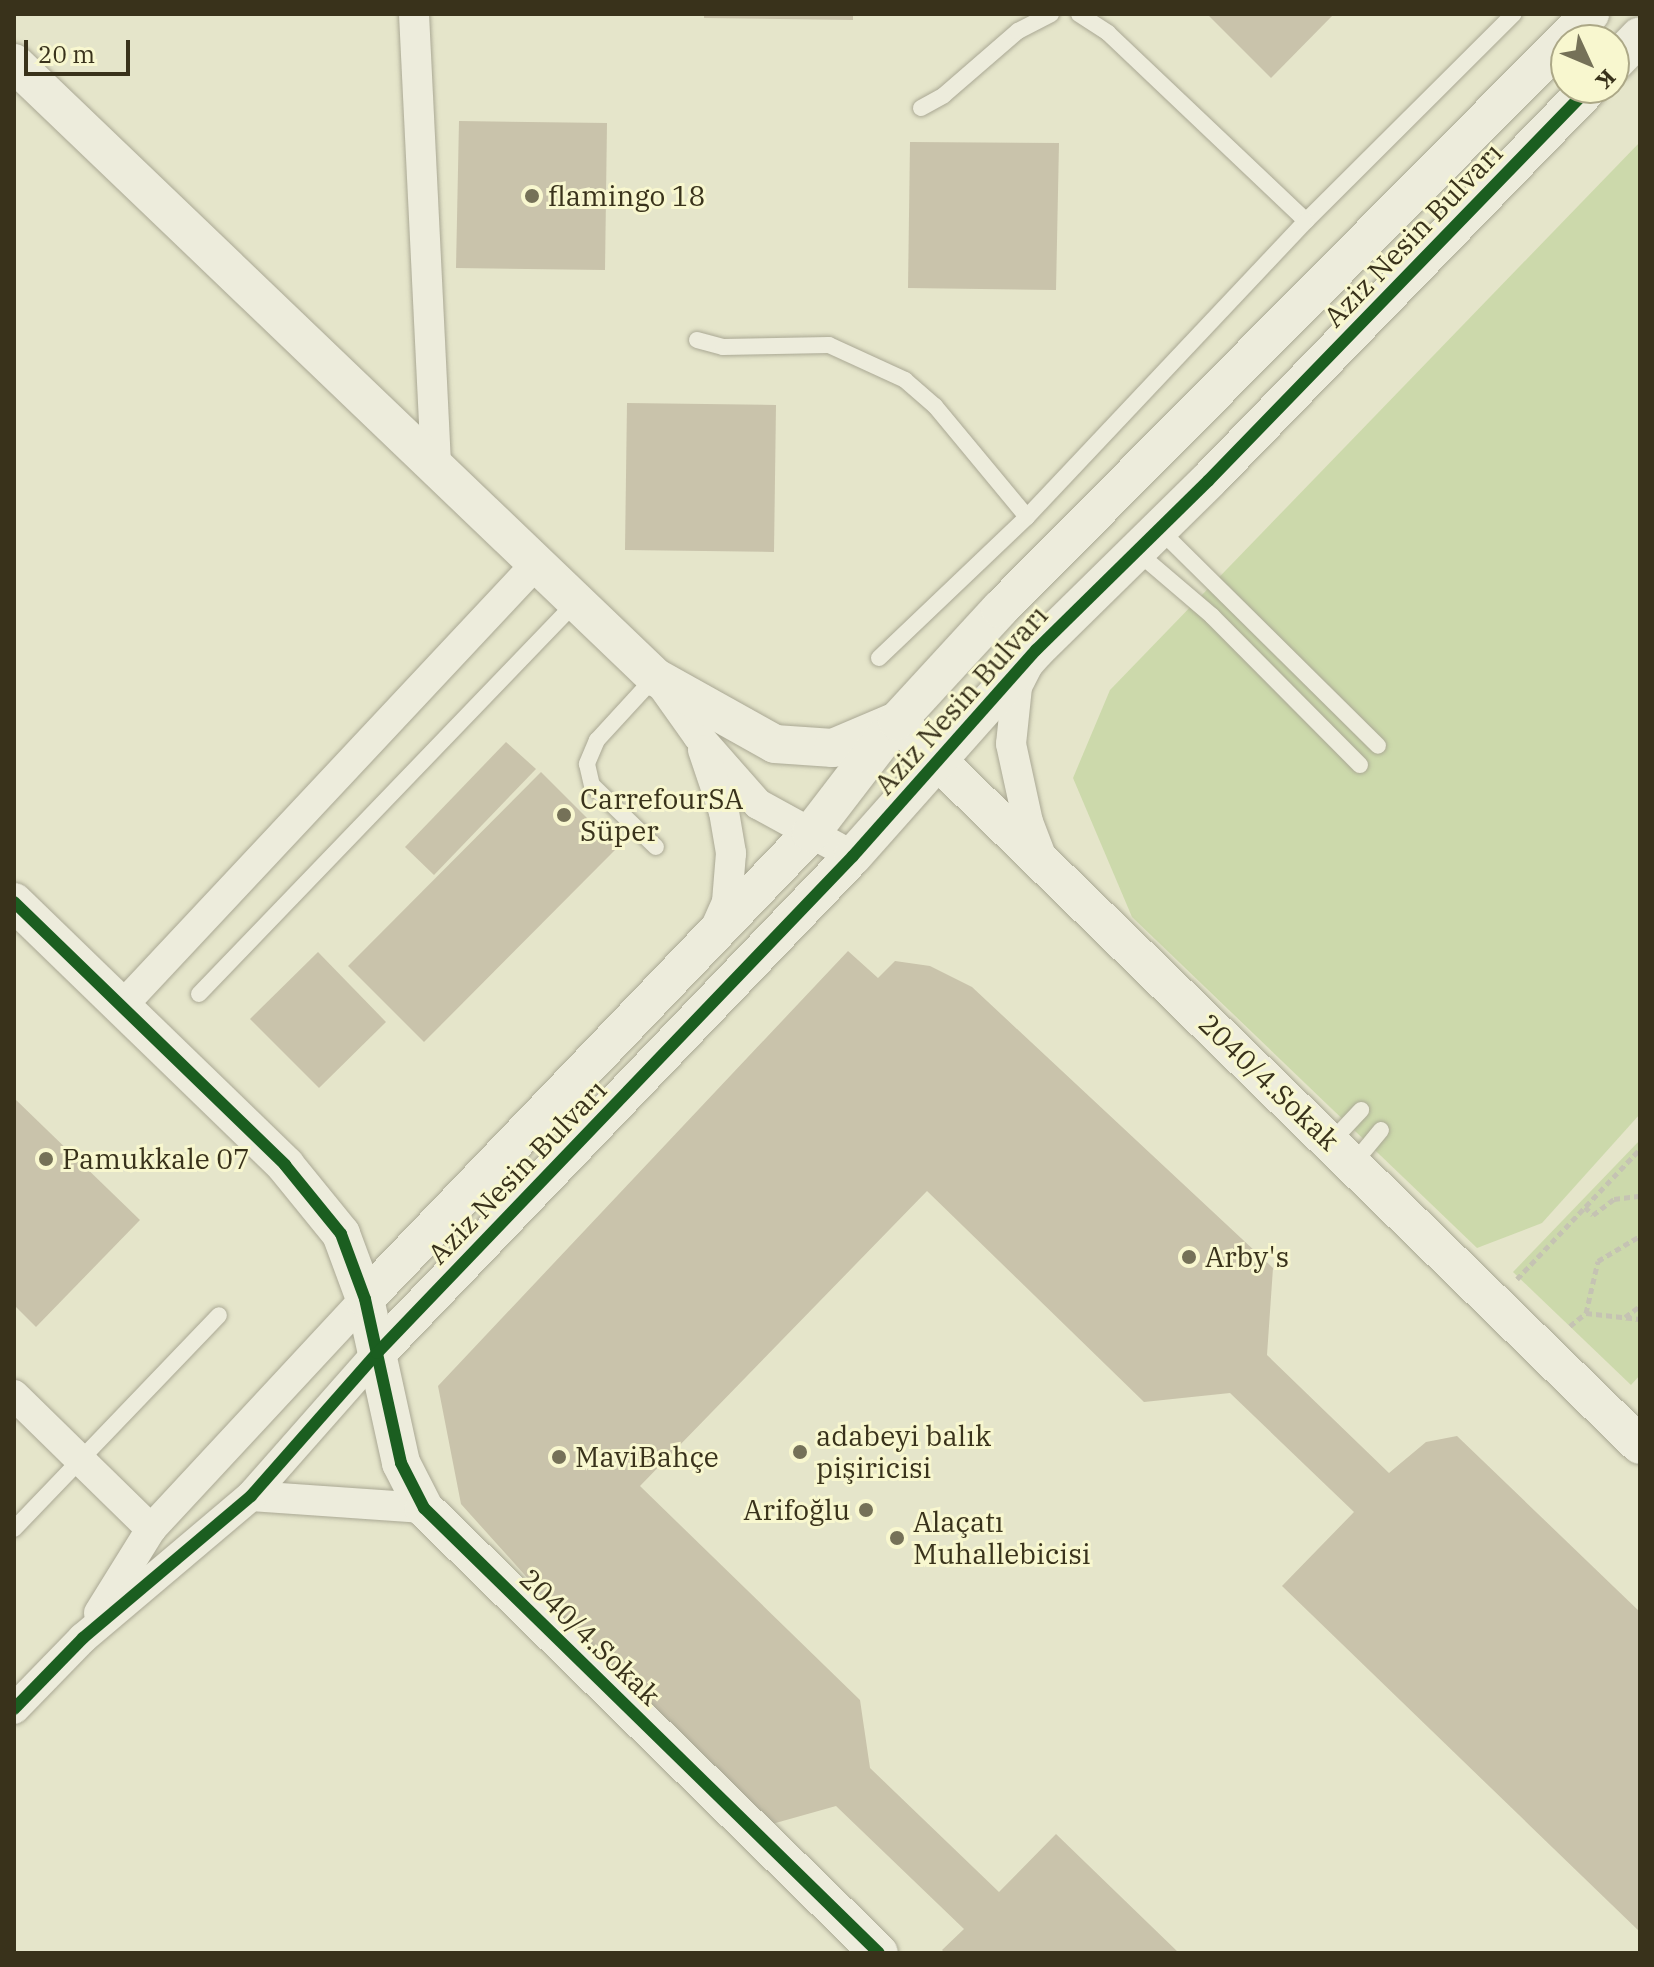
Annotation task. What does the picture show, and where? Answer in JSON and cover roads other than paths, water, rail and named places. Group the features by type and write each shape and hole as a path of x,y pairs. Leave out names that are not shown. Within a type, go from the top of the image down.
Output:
{"street":[{"path":"414,14 436,467"},
{"name":"Aziz Nesin Bulvarı","path":"83,1638 151,1529 365,1299 811,833 897,721 1000,609 1590,14"},
{"path":"14,63 655,677 698,736 758,804 853,856"},
{"name":"Aziz Nesin Bulvarı","path":"14,1709 83,1638 251,1496 377,1353 853,856 1036,650 1148,540 1573,104"},
{"path":"122,1006 537,563"},
{"path":"1036,650 1017,687 1011,744 1028,822 1042,860"},
{"path":"655,677 775,744 833,748 897,721"},
{"name":"2040/4.Sokak","path":"897,721 1540,1348 1632,1432"},
{"path":"698,736 724,812 731,853 727,902 712,937"},
{"name":"2040/4.Sokak","path":"14,902 314,1197 341,1234 365,1299 401,1463 424,1508 879,1953"},
{"path":"14,1395 151,1529"},
{"path":"251,1496 424,1508"}],"lane":[{"path":"921,108 944,95 1018,31 1051,14"},
{"path":"1079,14 1108,33 1306,221"},
{"path":"879,658 1027,517 1306,221 1514,14"},
{"path":"697,340 723,347 829,345 905,380 935,406 1027,517"},
{"path":"1148,540 1378,746"},
{"path":"1148,540 1212,616 1360,765"},
{"path":"199,994 577,601"},
{"path":"655,677 597,740 587,764 592,785 656,847"},
{"path":"1342,1153 1361,1110"},
{"path":"1342,1153 1381,1130"},
{"path":"14,1529 219,1315"}],"place":[{"name":"flamingo 18","path":"532,196"},
{"name":"CarrefourSA Süper","path":"564,815"},
{"name":"Pamukkale 07","path":"46,1159"},
{"name":"Arby's","path":"1189,1257"},
{"name":"adabeyi balık pişiricisi","path":"800,1452"},
{"name":"MaviBahçe","path":"559,1457"},
{"name":"Arifoğlu","path":"866,1510"},
{"name":"Alaçatı Muhallebicisi","path":"897,1538"}]}
